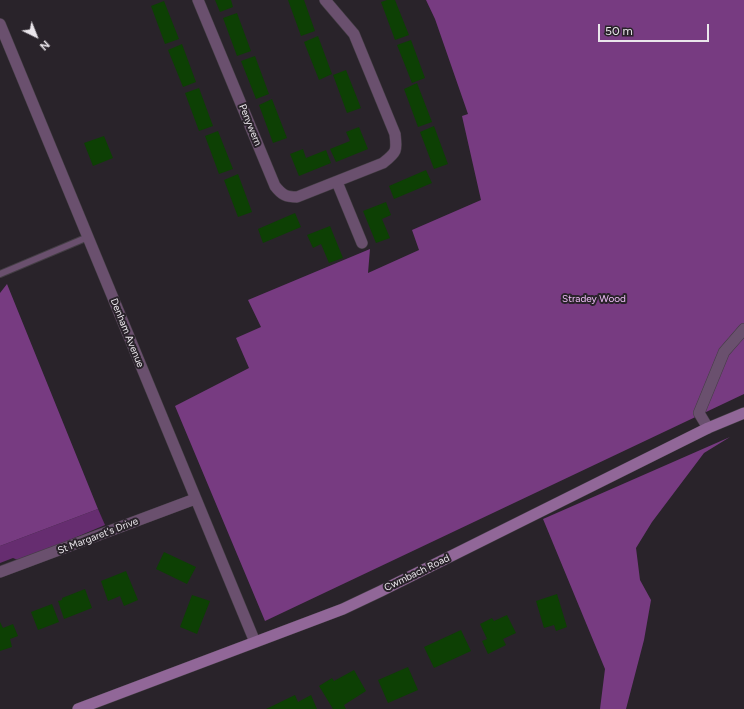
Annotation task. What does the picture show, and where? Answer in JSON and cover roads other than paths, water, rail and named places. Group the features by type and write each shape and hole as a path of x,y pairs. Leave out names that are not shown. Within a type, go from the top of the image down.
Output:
{"main road":[{"name":"Cwmbach Road","path":"78,709 343,609 708,428 744,412"}],"street":[{"name":"Penywern","path":"198,0 275,186 281,194 297,198 383,163 392,156 397,147 395,134 354,34 325,0"},
{"name":"Denham Avenue","path":"0,24 255,642"},
{"path":"337,182 362,243"},
{"path":"708,428 699,412 724,352 744,329"},
{"name":"St Margaret's Drive","path":"0,572 195,499"}],"lane":[{"path":"0,274 88,237"}],"park label":[{"name":"Stradey Wood","path":"594,299"}]}
